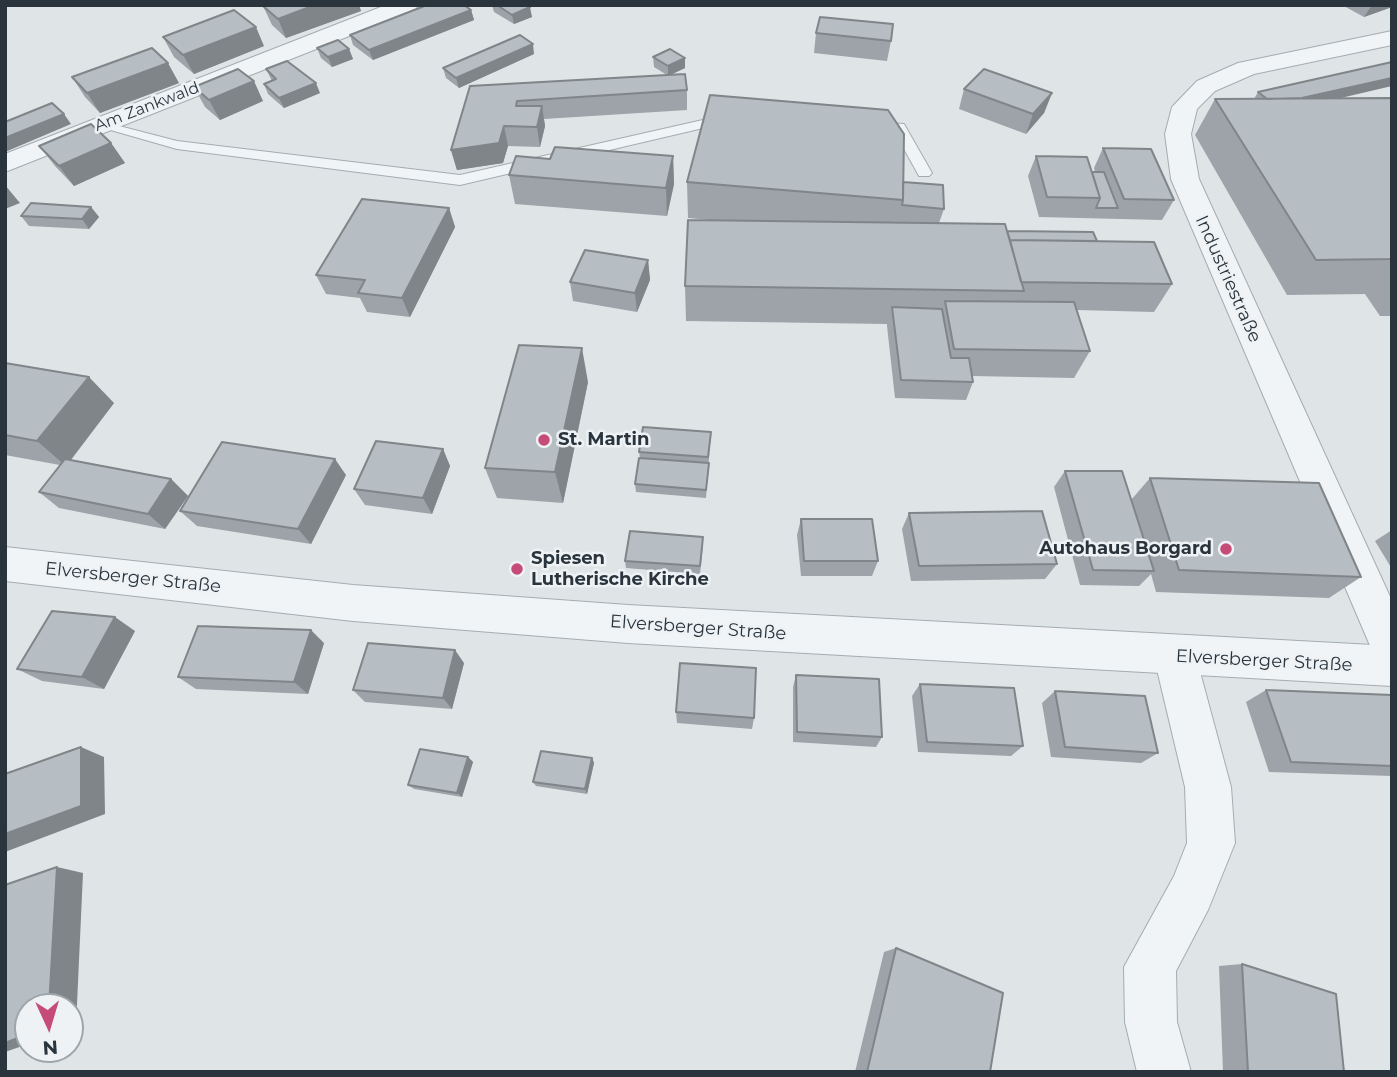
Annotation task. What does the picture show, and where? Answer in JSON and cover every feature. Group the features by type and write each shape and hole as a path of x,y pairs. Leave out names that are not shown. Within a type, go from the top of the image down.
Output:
{"street":[{"name":"Am Zankwald","path":"5,164 407,5"},
{"name":"Industriestraße","path":"1392,38 1247,68 1206,86 1185,107 1178,134 1185,179 1392,648"},
{"name":"Elversberger Straße","path":"5,564 353,603 628,624 1175,657 1392,666"},
{"path":"1164,1072 1151,1021 1150,967 1191,893 1211,843 1208,787 1175,657"}],"lane":[{"path":"100,125 177,145 460,180 716,121 742,122"},
{"path":"860,125 899,127 924,173"}],"building":[{"path":"264,5 315,5 278,19"},
{"path":"427,5 464,5 471,10 369,50 350,35"},
{"path":"497,5 528,5 530,7 512,15"},
{"path":"234,10 256,27 183,55 163,37"},
{"path":"820,17 893,24 891,41 816,33"},
{"path":"520,35 533,44 456,78 443,68"},
{"path":"338,40 349,49 328,57 317,48"},
{"path":"152,48 168,63 87,93 72,77"},
{"path":"670,49 685,58 668,66 653,57"},
{"path":"287,61 316,83 279,98 264,84 276,79 266,69"},
{"path":"1392,62 1392,78 1302,98 1267,99 1258,92"},
{"path":"238,69 254,81 209,100 194,87"},
{"path":"984,69 1052,93 1033,114 964,89"},
{"path":"685,74 687,90 517,101 516,106 542,106 537,127 504,126 499,143 451,150 470,86"},
{"path":"710,95 888,110 904,134 903,200 687,182"},
{"path":"1392,98 1392,259 1316,260 1215,99"},
{"path":"52,103 64,114 5,138 5,122"},
{"path":"91,124 111,143 59,166 39,146"},
{"path":"555,147 673,156 666,188 509,175 516,156 550,159"},
{"path":"1103,148 1151,149 1174,200 1124,199"},
{"path":"1036,156 1087,157 1100,198 1047,197"},
{"path":"1092,172 1104,172 1118,208 1096,208 1100,198"},
{"path":"903,182 943,185 944,209 902,205"},
{"path":"362,199 449,208 402,298 358,293 365,280 316,275"},
{"path":"31,203 91,207 82,219 21,216"},
{"path":"688,220 1005,224 1024,291 685,286"},
{"path":"1007,231 1093,232 1097,241 1010,240"},
{"path":"1010,240 1154,242 1172,284 1021,282"},
{"path":"585,250 648,260 635,293 570,282"},
{"path":"945,301 1074,302 1090,351 954,349"},
{"path":"892,307 942,309 951,358 969,358 973,382 901,380"},
{"path":"519,345 582,348 555,472 485,468"},
{"path":"5,363 89,377 37,441 5,435"},
{"path":"643,427 711,432 708,457 639,452"},
{"path":"376,441 443,449 423,498 354,489"},
{"path":"222,442 335,459 298,529 180,511"},
{"path":"639,458 709,463 706,490 635,484"},
{"path":"65,459 171,479 148,514 39,492"},
{"path":"1065,471 1122,471 1154,571 1093,570"},
{"path":"1150,478 1319,483 1361,577 1179,570"},
{"path":"1042,511 1057,564 919,566 909,513"},
{"path":"801,519 872,519 878,561 804,561"},
{"path":"630,531 703,537 700,566 625,561"},
{"path":"52,611 115,617 82,677 17,669"},
{"path":"198,626 311,630 294,682 178,677"},
{"path":"368,643 455,650 443,698 353,690"},
{"path":"680,663 756,668 754,718 676,712"},
{"path":"796,675 879,679 882,737 797,732"},
{"path":"920,684 1014,688 1023,746 927,742"},
{"path":"1266,690 1392,695 1392,766 1291,762"},
{"path":"1055,691 1145,696 1158,753 1065,747"},
{"path":"81,747 81,806 5,834 5,774"},
{"path":"420,749 468,757 457,793 408,785"},
{"path":"541,751 592,758 585,789 533,782"},
{"path":"57,867 50,993 14,993 14,1039 5,1043 5,885"},
{"path":"896,948 1003,993 990,1072 867,1072"},
{"path":"1242,964 1336,994 1344,1072 1248,1072"}],"place":[{"name":"St. Martin","path":"544,440"},
{"name":"Autohaus Borgard","path":"1226,549"},
{"name":"Spiesen Lutherische Kirche","path":"517,569"}]}
